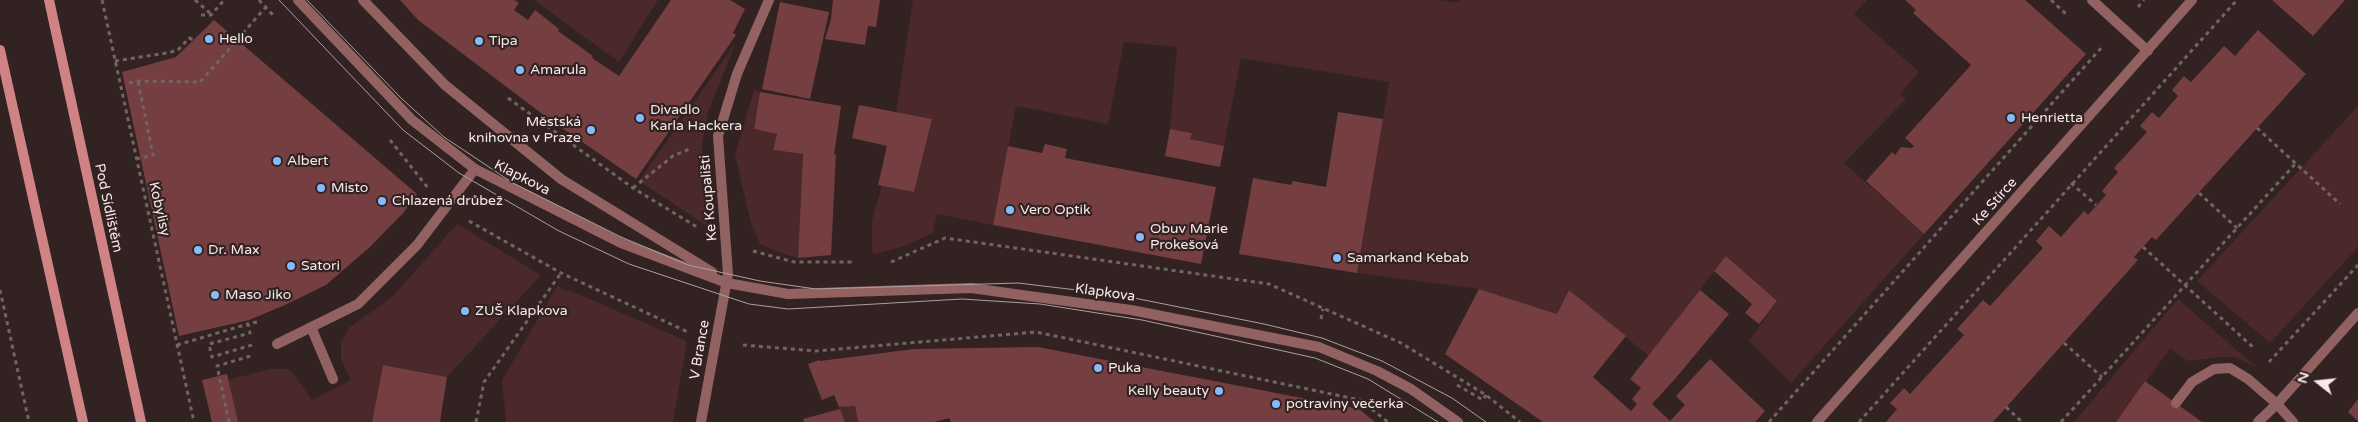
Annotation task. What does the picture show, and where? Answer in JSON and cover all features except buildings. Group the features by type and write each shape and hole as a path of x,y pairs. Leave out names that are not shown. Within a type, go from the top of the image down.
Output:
{"main road":[{"name":"Pod Sídlištěm","path":"49,0 141,422"},
{"path":"0,50 83,422"}],"street":[{"name":"Klapkova","path":"298,0 412,120 475,169 621,243 727,282 788,294 971,288 1131,310 1319,347 1370,367 1402,384 1458,422"},
{"name":"Klapkova","path":"362,0 445,85 561,179 727,282"},
{"name":"Ke Koupališti","path":"727,282 718,136 737,74 769,0"},
{"path":"2092,0 2148,51"},
{"name":"Ke Stírce","path":"1817,422 2192,0"},
{"path":"277,344 358,304 417,245 475,169"},
{"name":"V Brance","path":"700,422 727,282"},
{"path":"2258,422 2277,404 2358,312"},
{"path":"311,327 332,379"},
{"path":"2176,404 2192,382 2214,369 2230,368 2248,379 2277,404 2293,422"}],"path":[{"name":"Kobylisy","path":"102,0 194,422"},
{"path":"194,0 211,15"},
{"path":"201,15 211,15 224,0"},
{"path":"1769,422 2143,0"},
{"path":"1858,422 2237,0"},
{"path":"129,83 138,81 200,82 266,8"},
{"path":"115,61 154,56 178,50 189,38 194,40"},
{"path":"136,159 153,155 138,81"},
{"path":"504,95 634,188 717,239 741,245 760,254 794,262 861,262"},
{"path":"2257,128 2340,204"},
{"path":"386,134 431,192"},
{"path":"634,188 673,156 718,136"},
{"path":"2061,422 2296,163"},
{"path":"2071,183 2096,205"},
{"path":"2199,193 2238,228"},
{"path":"462,217 561,273 698,337"},
{"path":"890,262 945,238 1269,284 1401,344 1486,395 1520,422"},
{"path":"2143,247 2269,362 2358,265"},
{"path":"476,422 484,382 561,273"},
{"path":"0,290 29,422"},
{"path":"1319,319 1323,309"},
{"path":"177,345 248,324"},
{"path":"740,345 816,351 1036,332 1360,400 1388,422"},
{"path":"2064,343 2102,377"},
{"path":"1483,400 1486,395"},
{"path":"2006,407 2022,422"}],"shaded area":[{"path":"534,0 658,0 619,62"},
{"path":"913,0 1439,0 1459,3 1460,0 1867,0 1854,14 1919,72 1900,94 1906,99 1844,163 1924,234 1791,383 1749,341 1777,301 1726,256 1649,356 1569,290 1557,314 1479,289 1357,273 1389,82 1241,58 1224,146 1190,139 1191,133 1170,129 1177,47 1124,42 1108,124 1016,106 993,225 937,214 933,233 904,246 875,254 872,251 872,221 882,185 914,192 932,119 896,113"},
{"path":"736,42 708,112 702,145 707,226 639,181"},
{"path":"754,90 760,92 754,129 777,134 774,150 803,154 798,258 760,244 751,223 735,155"},
{"path":"2358,106 2358,247 2270,343 2197,281"},
{"path":"457,224 541,275 447,377 383,365 372,422 238,422 228,380 270,369 287,369 292,372 312,400 351,380 341,360 341,341 350,327 393,296"},
{"path":"558,285 568,292 569,290 687,341 673,422 506,422 502,380"},
{"path":"2178,299 2256,367 2235,357 2188,361 2170,349 2116,422 2074,422"},
{"path":"855,406 858,422 845,422 839,407"}],"tram line":[{"path":"279,0 403,130 459,173 559,231 629,264 749,304 788,309 962,299 1040,304 1142,320 1315,358 1368,379 1438,422"},
{"path":"307,0 401,98 444,137 513,183 621,237 688,265 760,281 816,289 1018,283 1119,295 1264,324 1322,338 1382,361 1452,398 1486,422"}],"place":[{"name":"Hello","path":"209,39"},
{"name":"Tipa","path":"479,41"},
{"name":"Amarula","path":"520,70"},
{"name":"Divadlo Karla Hackera","path":"640,118"},
{"name":"Henrietta","path":"2011,118"},
{"name":"Městská knihovna v Praze","path":"591,130"},
{"name":"Albert","path":"277,161"},
{"name":"Misto","path":"321,188"},
{"name":"Chlazená drůbež","path":"382,201"},
{"name":"Vero Optik","path":"1010,210"},
{"name":"Obuv Marie Prokešová","path":"1140,237"},
{"name":"Dr. Max","path":"198,250"},
{"name":"Samarkand Kebab","path":"1337,258"},
{"name":"Satori","path":"291,266"},
{"name":"Maso Jiko","path":"215,295"},
{"name":"ZUŠ Klapkova","path":"465,311"},
{"name":"Puka","path":"1098,368"},
{"name":"Kelly beauty","path":"1219,391"},
{"name":"potraviny večerka","path":"1276,404"}]}
